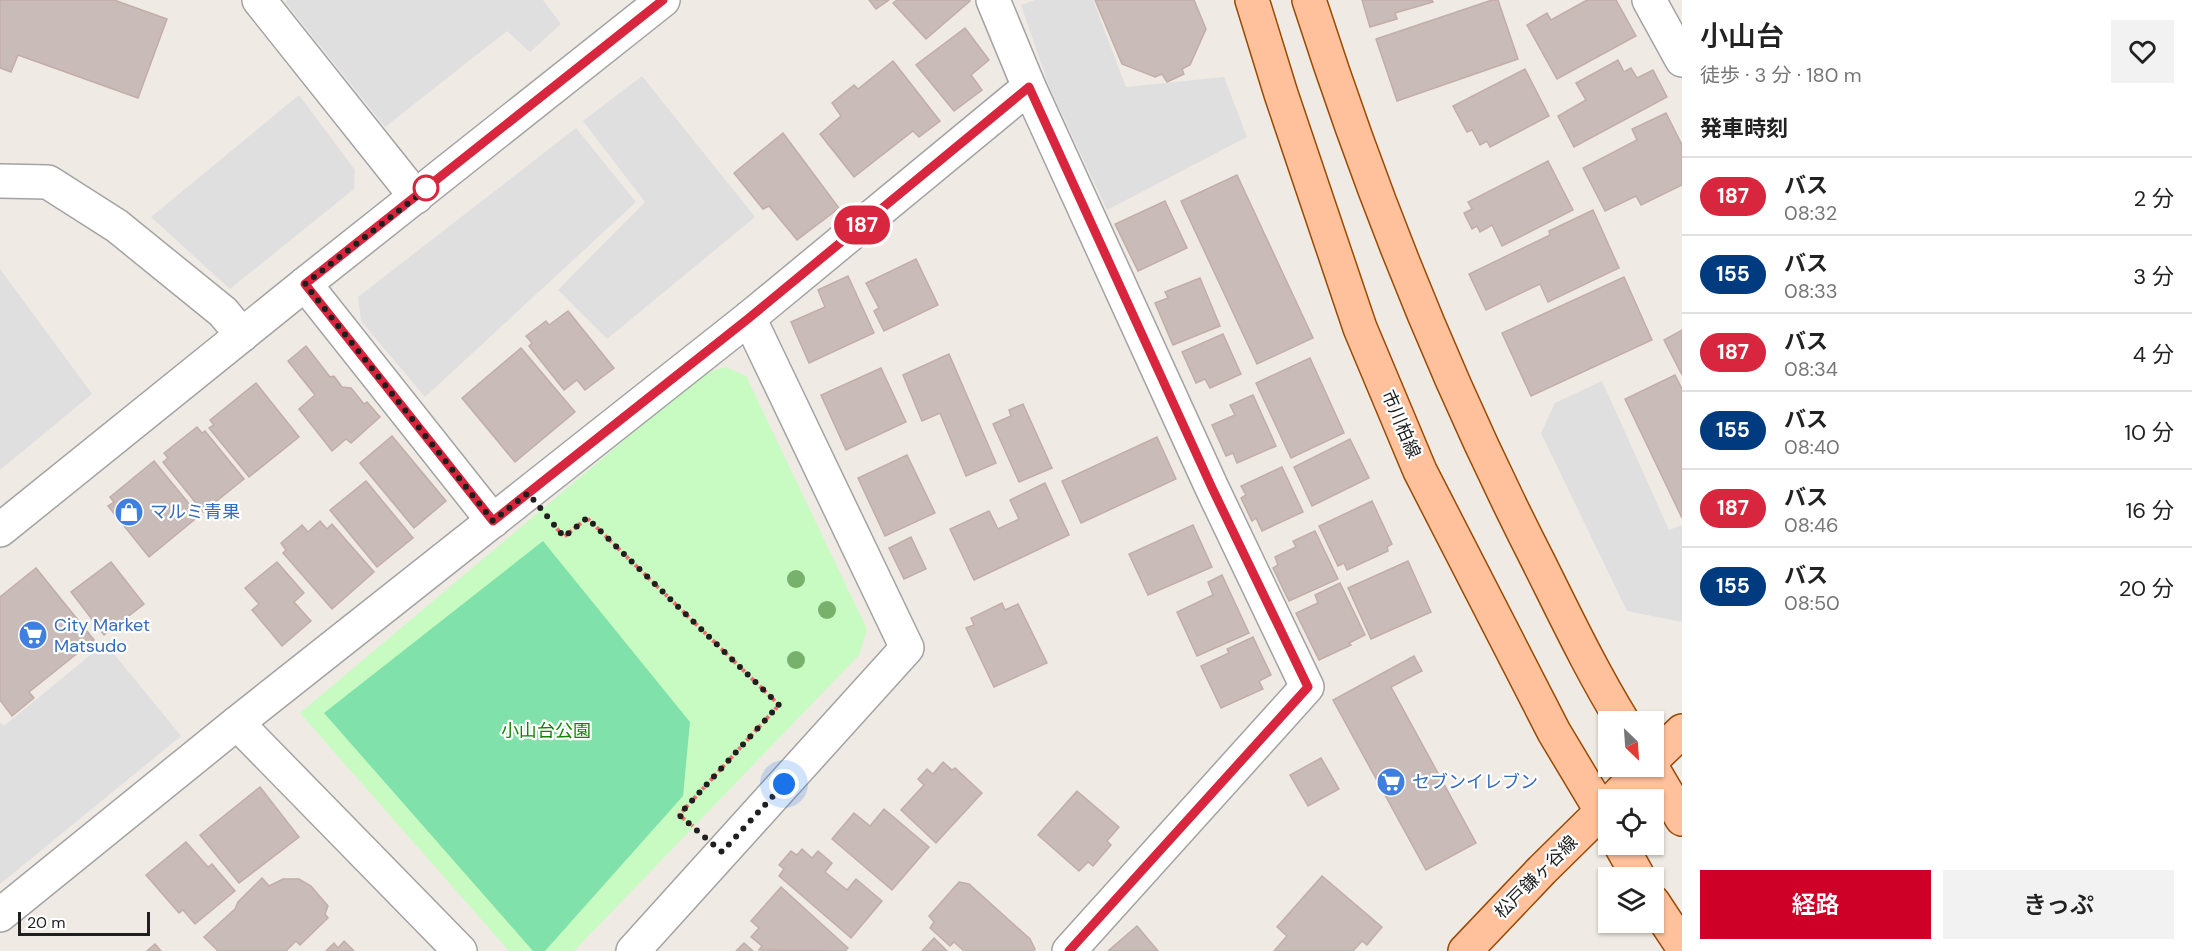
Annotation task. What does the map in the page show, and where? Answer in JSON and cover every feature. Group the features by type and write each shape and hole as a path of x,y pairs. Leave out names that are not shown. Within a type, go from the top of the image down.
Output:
{"main road":[{"name":"市川柏線","path":"1252,0 1281,94 1360,328 1420,471 1554,732 1598,795"},
{"path":"1309,0 1374,186 1419,301 1492,471 1598,682 1616,711"},
{"path":"1664,748 1682,731"},
{"name":"松戸鎌ヶ谷線","path":"1626,789 1636,777"},
{"path":"1657,777 1682,819"},
{"name":"松戸鎌ヶ谷線","path":"1465,951 1542,870 1598,818"},
{"path":"1664,919 1682,946"}],"street":[{"path":"259,0 416,196"},
{"path":"0,530 663,0"},
{"path":"993,0 1029,87 1212,488 1308,687 1069,951"},
{"path":"1649,0 1682,60"},
{"path":"0,915 237,723 749,318 1029,87"},
{"path":"0,181 48,182 58,188 117,226 223,312 243,335"},
{"path":"305,284 493,521"},
{"path":"633,951 907,648 749,318"},
{"path":"237,723 460,951"}],"path":[{"path":"528,493 564,537 587,518 779,705 679,815 722,852"}],"green space":[{"name":"小山台公園","path":"726,367 746,376 867,629 859,655 574,951 509,951 300,713 704,373"},
{"path":"543,541 690,722 683,796 545,951 533,951 324,713"}],"shaded area":[{"path":"287,0 543,0 561,24 530,52 507,31 385,127 285,2"},
{"path":"1035,0 1093,0 1126,87 1224,77 1247,137 1107,210 1049,86 1021,5"},
{"path":"642,76 755,217 607,339 558,290 645,202 583,121"},
{"path":"299,95 355,170 354,189 230,289 151,217"},
{"path":"576,128 636,202 425,397 361,321 358,297"},
{"path":"0,269 92,394 0,470"},
{"path":"1602,381 1669,530 1682,525 1682,622 1627,611 1541,433 1555,403"},
{"path":"105,643 181,736 0,884 0,722 4,726"}],"building":[{"path":"0,0 114,0 167,19 138,98 18,55 11,72 0,68"},
{"path":"869,0 889,0 876,9"},
{"path":"897,0 970,1 926,39 893,3"},
{"path":"1095,0 1194,0 1206,29 1190,65 1182,69 1184,74 1167,82 1162,74 1155,77 1122,64"},
{"path":"1362,0 1432,0 1433,2 1395,13 1397,19 1370,27"},
{"path":"1492,0 1498,0 1518,59 1397,101 1376,39"},
{"path":"1587,0 1616,0 1636,36 1557,79 1527,25 1547,13 1551,20"},
{"path":"965,28 989,60 971,75 982,90 954,111 916,65"},
{"path":"1618,60 1624,72 1631,68 1637,78 1653,70 1667,97 1574,147 1558,116 1586,100 1576,83"},
{"path":"893,61 940,121 919,137 913,131 854,177 820,134 841,116 832,103 854,85 858,89"},
{"path":"1525,69 1549,116 1490,147 1487,141 1480,145 1472,130 1467,132 1453,106"},
{"path":"1666,113 1682,145 1682,185 1641,205 1636,196 1605,211 1583,168 1637,140 1632,129"},
{"path":"783,133 839,208 797,240 769,206 763,209 734,173"},
{"path":"1548,161 1573,210 1502,246 1492,225 1480,232 1477,226 1472,229 1464,213 1472,209 1468,202"},
{"path":"1237,175 1313,338 1257,364 1181,201"},
{"path":"1165,201 1187,248 1138,271 1115,224"},
{"path":"1593,210 1619,268 1548,302 1540,284 1486,310 1469,274 1550,235 1549,231"},
{"path":"916,259 938,305 884,331 874,311 879,308 866,283"},
{"path":"848,276 874,333 809,363 791,322 825,307 818,290"},
{"path":"1624,277 1652,340 1531,396 1502,333"},
{"path":"1200,278 1220,326 1173,345 1155,303 1168,298 1165,292"},
{"path":"568,311 614,368 585,390 577,380 564,390 529,346 532,343 526,336 546,321 549,325"},
{"path":"1682,330 1682,375 1664,340"},
{"path":"1223,334 1241,374 1210,388 1205,379 1196,383 1182,352"},
{"path":"306,346 330,377 334,376 342,387 351,388 364,404 367,402 380,417 351,443 346,439 332,451 299,409 315,395 288,361"},
{"path":"521,348 575,412 515,462 462,398"},
{"path":"949,354 996,463 966,476 940,413 922,421 903,375"},
{"path":"1310,358 1344,433 1291,458 1256,383"},
{"path":"881,368 906,422 846,450 821,395"},
{"path":"1675,375 1682,389 1682,518 1625,399"},
{"path":"256,383 299,437 249,477 209,428 214,425 210,420"},
{"path":"1253,395 1276,446 1237,463 1233,453 1226,456 1212,425 1235,415 1230,405"},
{"path":"1023,404 1052,468 1019,482 993,424 1011,416 1009,410"},
{"path":"197,427 202,433 205,431 244,479 203,512 163,462 168,458 164,453"},
{"path":"392,436 446,501 414,528 360,463"},
{"path":"1157,437 1176,479 1081,523 1062,481"},
{"path":"1350,439 1369,478 1312,506 1294,467"},
{"path":"907,455 935,513 885,536 858,478"},
{"path":"154,461 199,516 149,557 108,506 114,502 110,497"},
{"path":"1282,467 1303,512 1262,531 1256,518 1252,521 1241,498 1246,495 1241,486"},
{"path":"366,481 413,538 377,567 330,510"},
{"path":"1045,483 1069,535 974,580 950,529 989,511 998,529 1019,519 1010,500"},
{"path":"1372,501 1392,544 1387,547 1388,551 1347,570 1344,563 1338,566 1319,526"},
{"path":"320,521 327,529 332,524 374,572 332,609 283,553 286,550 281,543 302,525 308,532"},
{"path":"1193,525 1212,567 1148,595 1129,554"},
{"path":"1315,531 1338,579 1289,601 1273,568 1278,565 1275,557 1296,547 1293,541"},
{"path":"911,537 926,569 904,579 889,548"},
{"path":"1408,561 1431,612 1371,639 1348,588"},
{"path":"111,562 144,604 104,635 71,592"},
{"path":"277,562 304,593 294,602 311,621 282,646 252,610 259,604 245,588"},
{"path":"36,568 94,640 29,692 34,698 12,716 0,700 0,597"},
{"path":"1222,575 1249,633 1197,656 1177,612 1213,595 1208,582"},
{"path":"1340,583 1365,635 1349,643 1351,645 1319,660 1296,613 1318,603 1315,595"},
{"path":"1002,603 1005,610 1018,604 1047,663 994,687 966,628 974,625 971,618"},
{"path":"1253,637 1271,675 1259,681 1263,689 1221,708 1201,666 1229,653 1227,649"},
{"path":"1414,656 1422,671 1391,687 1476,843 1426,870 1333,700"},
{"path":"1321,758 1339,789 1308,806 1290,775"},
{"path":"943,762 952,770 955,768 982,793 936,843 901,810 924,785 918,779 927,769 933,774"},
{"path":"260,787 299,837 239,883 200,835"},
{"path":"1077,791 1119,827 1107,841 1111,845 1093,866 1088,862 1079,871 1038,835"},
{"path":"884,809 929,847 892,890 832,839 854,813 870,826"},
{"path":"186,842 208,867 212,864 235,891 195,924 183,910 179,913 146,875"},
{"path":"802,849 812,858 818,851 832,863 825,872 847,890 856,879 882,901 851,938 779,876 784,869 779,865 791,851 797,855"},
{"path":"1322,876 1382,927 1367,945 1362,941 1353,951 1274,951 1287,936 1277,927"},
{"path":"262,878 269,886 283,879 299,879 311,886 328,906 325,914 328,918 300,945 296,941 286,951 218,951 204,937 235,909 238,902"},
{"path":"959,882 969,884 1030,939 1035,949 1033,951 964,951 954,942 950,946 930,928 934,922 929,916"},
{"path":"781,887 848,948 845,951 759,950 762,946 751,937 759,928 751,921"},
{"path":"1137,926 1158,951 1108,951"},
{"path":"934,938 947,951 922,951"},
{"path":"344,941 354,951 326,951 334,943 338,948"},
{"path":"744,943 753,951 736,951"},
{"path":"155,944 161,951 147,951"}],"bus line":[{"name":"187","path":"663,0 305,284 493,521 749,318 1029,87 1212,488 1308,687 1069,951"}],"place":[{"name":"マルミ青果","path":"129,512"},
{"name":"City Market Matsudo","path":"33,635"},
{"name":"セブンイレブン","path":"1391,782"}],"route":[{"path":"426,188 434,183 305,284 493,521 528,493 564,537 587,518 779,705 679,815 722,852 784,784"}]}
